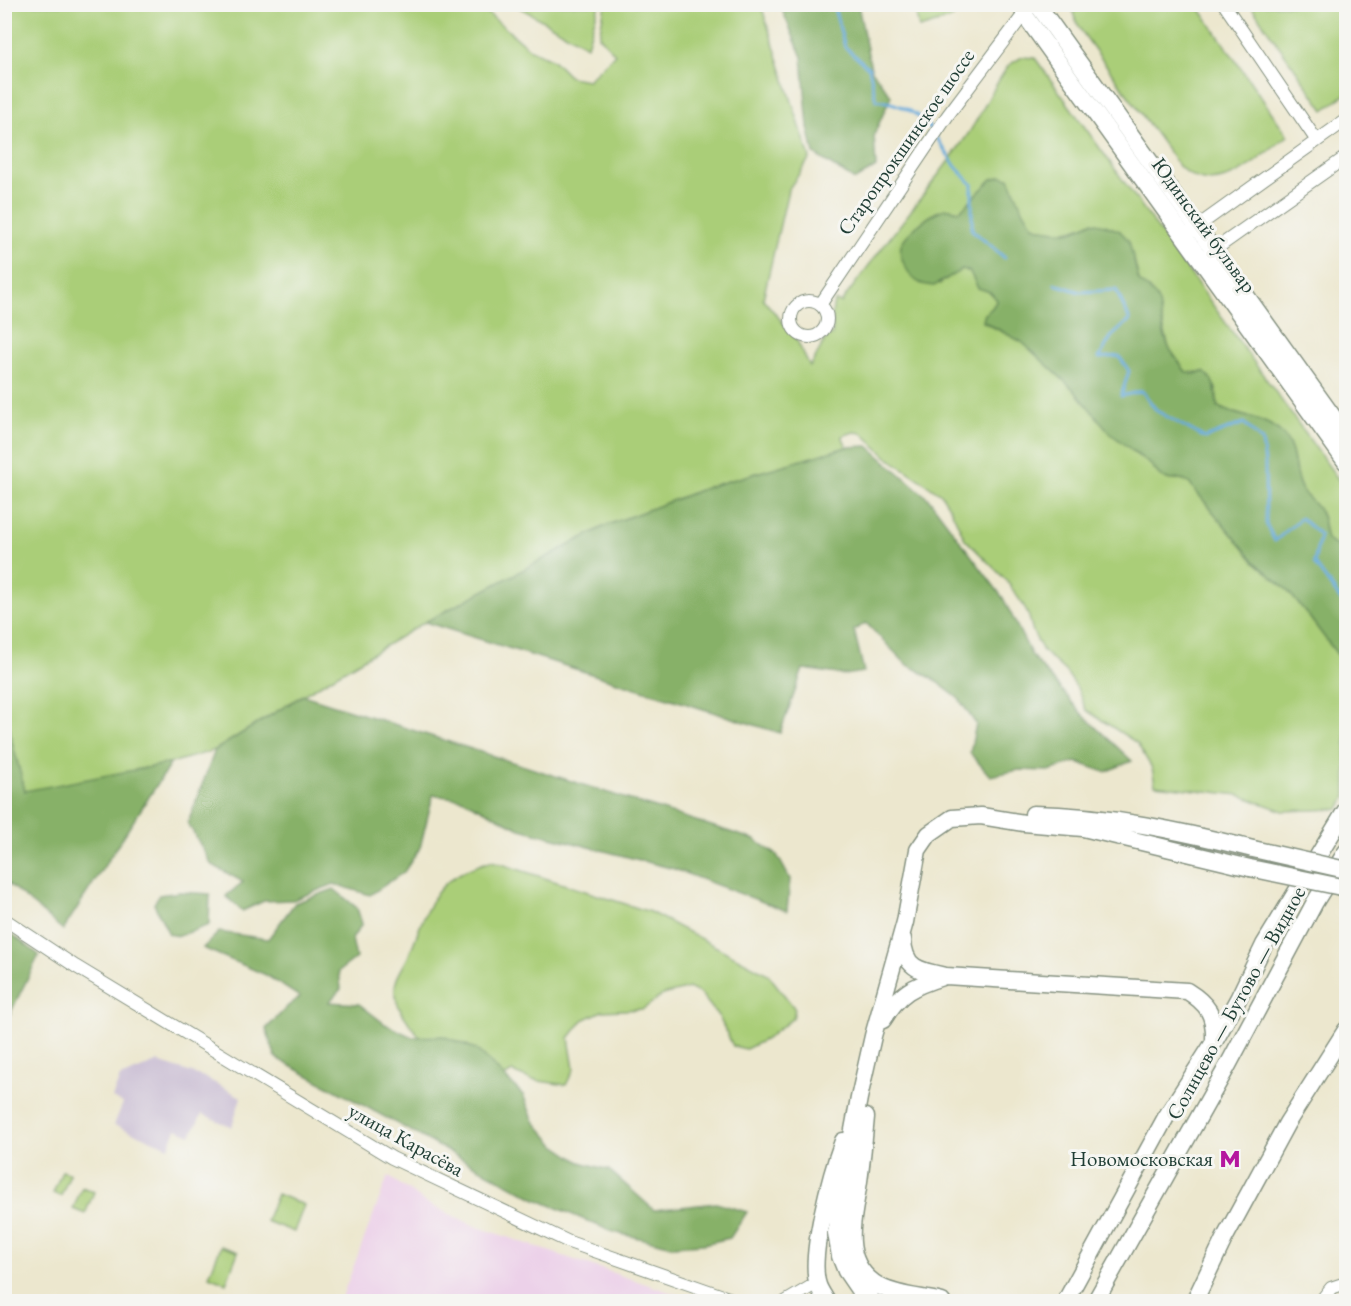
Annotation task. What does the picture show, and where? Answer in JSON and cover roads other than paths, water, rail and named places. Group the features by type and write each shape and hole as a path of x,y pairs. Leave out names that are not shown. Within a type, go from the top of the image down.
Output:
{"main road":[{"name":"Юдинский бульвар","path":"1030,8 1207,254 1347,435"},
{"name":"Юдинский бульвар","path":"1207,254 1347,462"},
{"path":"1065,1302 1166,1117 1214,1042 1238,999 1264,945 1347,810"},
{"path":"874,1302 859,1290 846,1271 840,1256 836,1233 838,1210 871,1044 903,929 918,850 929,834 952,818 1025,814 1085,816 1207,838 1347,870"},
{"path":"981,816 1092,830 1250,868 1347,888"},
{"name":"Солнцево — Бутово — Видное","path":"1095,1302 1227,1067 1315,902 1347,852"},
{"path":"903,929 903,950 906,960 920,969 946,976 1187,991 1205,1004 1211,1014 1215,1024 1214,1042"},
{"path":"942,1302 887,1290 876,1284 866,1276 853,1249 850,1234 859,1183 871,1044 891,1007 904,993 925,982 946,976"},
{"path":"1194,1302 1224,1239 1287,1123 1347,1030"},
{"path":"827,1302 818,1283 816,1251 836,1161 859,1098"},
{"path":"1204,1302 1224,1239"},
{"path":"1055,1302 1074,1285"}],"street":[{"path":"1224,4 1317,141"},
{"name":"Старопрокшинское шоссе","path":"820,305 948,115 1030,8"},
{"path":"1190,231 1347,120"},
{"path":"1207,254 1347,157"},
{"name":"улица Карасёва","path":"4,919 75,966 403,1163 568,1242 740,1302"},
{"path":"785,1302 818,1283"},
{"path":"1320,1302 1331,1288 1347,1283"}],"waterway":[{"path":"833,4 845,47 869,68 876,100 893,103 908,110 922,119 933,132"},
{"path":"936,137 956,167 972,184 972,230 1005,258"},
{"path":"1055,284 1080,292 1116,290 1130,320 1111,337 1099,358 1119,356 1129,371 1121,396 1142,391 1157,411 1205,438 1244,423 1262,441 1265,463 1266,524 1275,541 1301,518 1320,535 1314,563 1346,607"}],"place":[{"name":"Новомосковская","path":"1230,1159"}]}
